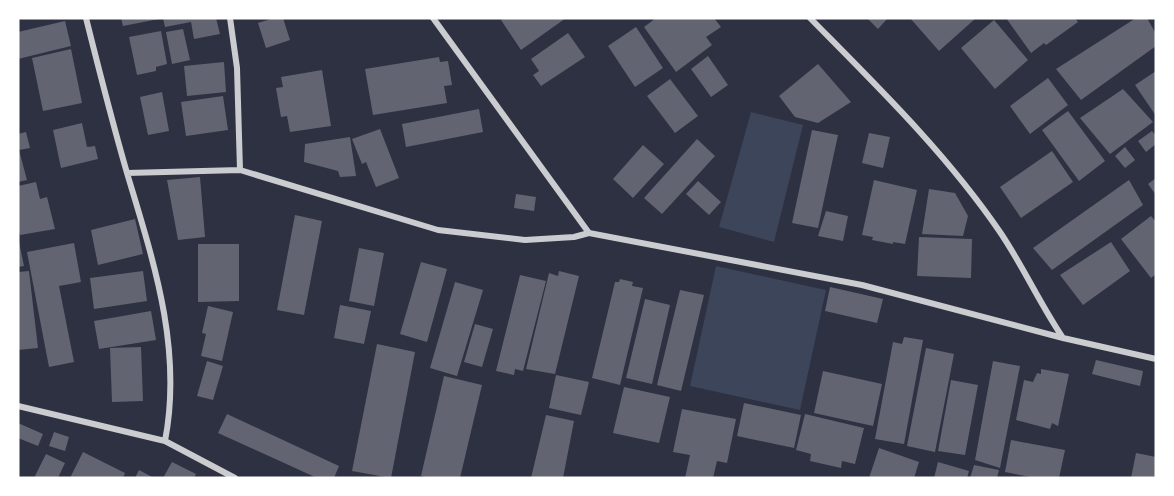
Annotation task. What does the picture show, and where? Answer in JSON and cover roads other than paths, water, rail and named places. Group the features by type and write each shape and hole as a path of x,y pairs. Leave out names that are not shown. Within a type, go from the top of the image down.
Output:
{"street":[{"path":"86,18 127,173 151,249 168,331 172,378 170,417 165,441"},
{"path":"230,18 237,68 240,170"},
{"path":"433,18 589,233"},
{"path":"810,18 927,137 1001,233 1063,338"},
{"path":"127,173 240,170 438,230 525,240 574,237 589,233 862,285 1063,338 1156,359"},
{"path":"18,406 165,441 235,478"}]}
